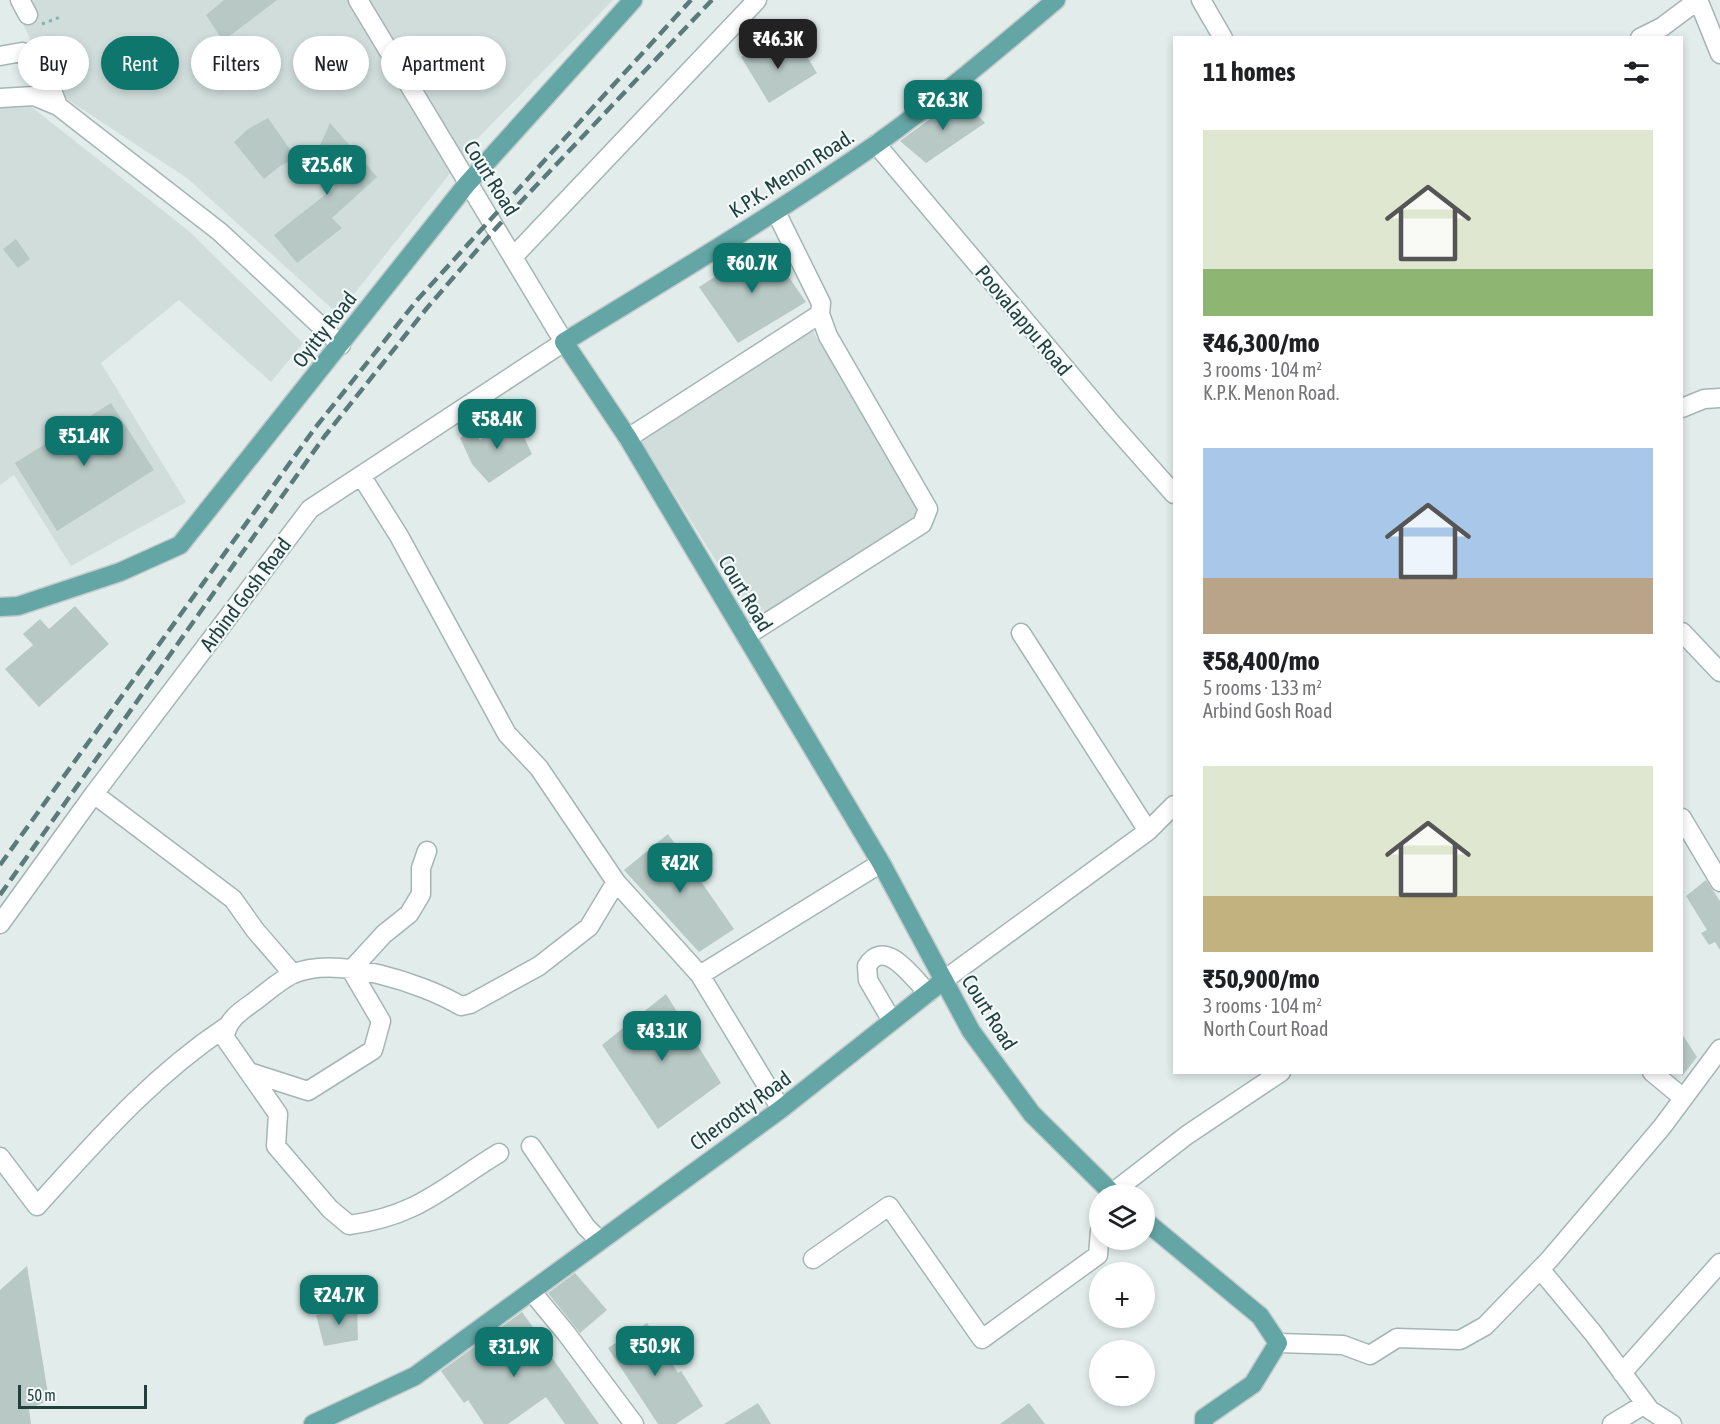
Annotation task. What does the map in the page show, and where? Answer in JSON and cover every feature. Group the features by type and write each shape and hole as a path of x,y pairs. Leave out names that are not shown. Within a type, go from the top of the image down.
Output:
{"main road":[{"name":"Oyitty Road","path":"0,607 18,606 120,572 180,544 467,183 633,0"},
{"name":"K.P.K. Menon Road.","path":"564,342 776,212 876,144 968,75 1056,0"},
{"name":"Court Road","path":"564,342 628,438 881,863 971,1031 1032,1114 1102,1184"},
{"name":"Cherootty Road","path":"314,1424 415,1376 781,1109 944,980"},
{"path":"1155,1230 1260,1316 1278,1343 1253,1384 1202,1422"}],"street":[{"name":"Court Road","path":"358,0 564,342"},
{"path":"514,256 757,0"},
{"path":"1201,0 1222,36"},
{"path":"1644,36 1662,27 1699,1 1720,54"},
{"path":"0,56 22,52 50,86 58,106"},
{"path":"0,98 34,96 58,106 220,232 340,345"},
{"name":"Poovalappu Road","path":"876,144 1135,452 1173,493"},
{"path":"746,636 922,524 928,509 828,336 820,314 821,303 776,212"},
{"path":"628,438 820,314"},
{"name":"Arbind Gosh Road","path":"0,924 94,794 310,509 362,477 564,342"},
{"path":"1683,408 1704,399 1720,398"},
{"path":"362,477 399,536 507,734 539,768 616,882 700,975 781,1109"},
{"path":"1021,633 1148,831"},
{"path":"1683,633 1720,672"},
{"path":"94,794 233,899 255,930 294,974"},
{"name":"Cherootty Road","path":"944,980 1148,831 1173,806"},
{"path":"1683,822 1720,882"},
{"path":"351,970 384,934 409,914 421,894 421,868 427,851"},
{"path":"700,975 881,863"},
{"path":"0,1157 37,1206 123,1113 185,1054 226,1027 242,1010 294,974 330,966 399,980 444,996 461,1006 470,1004 539,966 589,927 616,882"},
{"path":"892,1021 868,980 867,966 870,960 882,954 888,955 928,993"},
{"path":"249,1072 308,1091 373,1050 381,1021 351,970"},
{"path":"226,1027 225,1038 278,1114 276,1146 330,1209 349,1225 380,1221 405,1212 441,1193 499,1153"},
{"path":"1278,1343 1343,1345 1370,1355 1397,1338 1460,1340 1485,1326 1540,1269 1662,1127 1720,1049"},
{"path":"1125,1184 1187,1135 1278,1074"},
{"path":"1654,1074 1683,1097"},
{"path":"531,1146 586,1227 599,1240"},
{"path":"813,1259 889,1206 982,1339 1098,1255 1098,1250"},
{"path":"1622,1373 1720,1263"},
{"path":"1540,1269 1593,1333 1645,1404 1672,1424"},
{"path":"531,1292 566,1333 634,1424"},
{"path":"1612,1424 1645,1404"}],"shaded area":[{"path":"11,0 613,0 480,136 338,314 187,178 53,90 89,90 89,36 29,36"},
{"path":"0,102 28,104 190,232 303,343 271,382 179,300 101,363 186,502 71,566 14,475 0,485"},
{"path":"811,328 921,513 753,620 638,436"}],"building":[{"path":"224,0 277,0 230,36 220,36 206,15"},
{"path":"767,41 778,59 800,45 817,73 769,103 741,57"},
{"path":"960,97 985,123 926,163 900,141"},
{"path":"268,118 296,158 280,166 264,179 234,142 248,129"},
{"path":"330,123 377,177 332,218 342,228 297,263 274,235 335,187 313,161"},
{"path":"16,239 30,259 18,268 3,249"},
{"path":"766,244 806,302 738,343 699,287"},
{"path":"111,403 154,470 57,531 15,463"},
{"path":"515,418 532,454 489,483 472,464 460,438 471,430 480,440"},
{"path":"75,606 109,644 39,707 5,669 33,645 23,634 40,619 49,629"},
{"path":"668,834 734,929 699,952 624,870"},
{"path":"1706,880 1720,901 1720,950 1715,942 1709,945 1701,933 1707,930 1686,896"},
{"path":"666,994 721,1083 658,1129 602,1045"},
{"path":"1683,1036 1697,1057 1682,1076 1683,1074"},
{"path":"27,1266 49,1400 29,1409 31,1424 0,1424 0,1290"},
{"path":"575,1273 607,1310 580,1333 548,1293"},
{"path":"357,1307 358,1340 324,1346 316,1315"},
{"path":"522,1312 599,1424 565,1424 546,1397 508,1424 484,1424 468,1400 464,1403 441,1371"},
{"path":"647,1323 678,1373 681,1371 703,1406 676,1424 658,1424 608,1348"},
{"path":"758,1403 771,1424 724,1424"},
{"path":"1029,1403 1045,1424 1000,1424"}],"railway":[{"path":"0,865 315,428 418,299 691,0"},
{"path":"0,895 324,437 427,308 497,227 712,0"}]}
